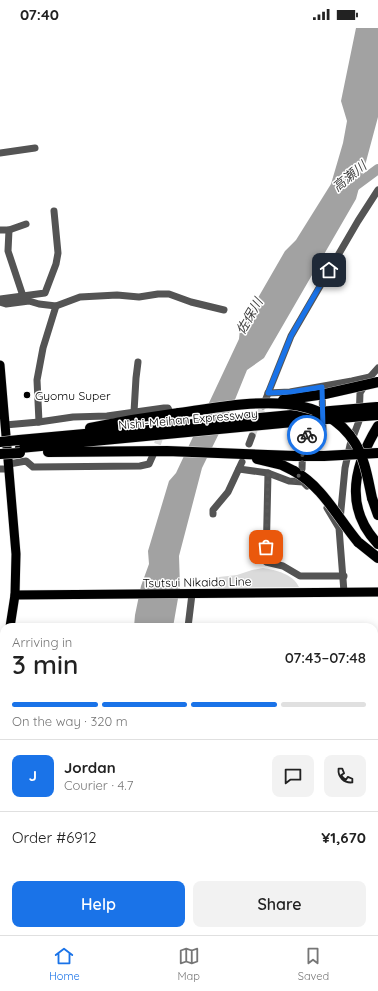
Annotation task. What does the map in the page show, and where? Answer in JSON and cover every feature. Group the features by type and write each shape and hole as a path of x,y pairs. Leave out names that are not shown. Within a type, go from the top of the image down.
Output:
{"highway":[{"path":"258,405 325,394 374,379"},
{"path":"0,454 19,445 174,412 258,405 286,404 300,406 313,409 326,415 337,422 349,436 363,461 372,498 378,515"},
{"name":"Nishi-Meihan Expressway","path":"0,450 19,445 378,411"},
{"path":"378,426 360,462 355,486 358,509 362,522 368,533 378,544"},
{"name":"Nishi-Meihan Expressway","path":"0,442 19,445"},
{"path":"19,445 97,450 295,456 378,453"},
{"path":"230,454 267,461 294,470 320,491 346,528 358,542 378,558"}],"main road":[{"path":"0,365 5,425 6,467 16,554 15,595 11,623"},
{"name":"Tsutsui Nikaido Line","path":"15,595 378,592"}],"street":[{"path":"0,153 35,148"},
{"path":"258,405 268,393 291,336 358,221 378,190"},
{"path":"0,300 45,293 56,264 58,253 54,211"},
{"path":"0,230 9,230 26,224"},
{"path":"9,230 8,251 22,296"},
{"path":"0,300 6,304 29,301 56,306 80,297 117,295 139,298 158,294 169,294 191,302 224,310"},
{"path":"39,422 37,380 43,348 56,306"},
{"path":"134,412 138,362"},
{"path":"344,592 344,576 339,528 345,468 350,445 359,421 360,393 374,379 378,368"},
{"path":"268,393 290,392 374,379"},
{"path":"296,481 302,469 303,436 320,434 323,429 322,387"},
{"path":"5,425 106,416 164,408 168,408 174,412"},
{"path":"249,444 252,436"},
{"path":"6,467 26,461 33,467 140,466 149,464 153,454"},
{"path":"212,514 228,492 240,465 289,481 303,482 322,501 339,528"},
{"path":"268,474 266,562 283,566 300,576 344,576"},
{"path":"188,623 190,594"}],"shaded area":[{"path":"263,568 284,573 293,579 299,587 214,588 216,580 219,577 237,575"}],"water":[{"name":"佐保川","path":"356,28 378,28 378,117 356,199 264,358 247,370 232,407 202,468 179,556 180,587 174,623 134,623 141,586 149,564 148,551 169,481 176,473 239,339 240,329 285,251 296,240 331,184 343,143 347,121 341,101"}],"waterway":[{"name":"高瀬川","path":"351,189 378,169"}],"tunnel":[{"path":"252,436 263,406"},
{"path":"154,454 162,431"}],"way so far":[{"path":"266,547 268,474 289,481 296,481 302,469 303,436 307,435"}],"place":[{"name":"Gyomu Super","path":"27,395"}],"route":[{"path":"307,435 320,434 323,429 322,387 290,392 268,393 291,336 329,270"}]}
